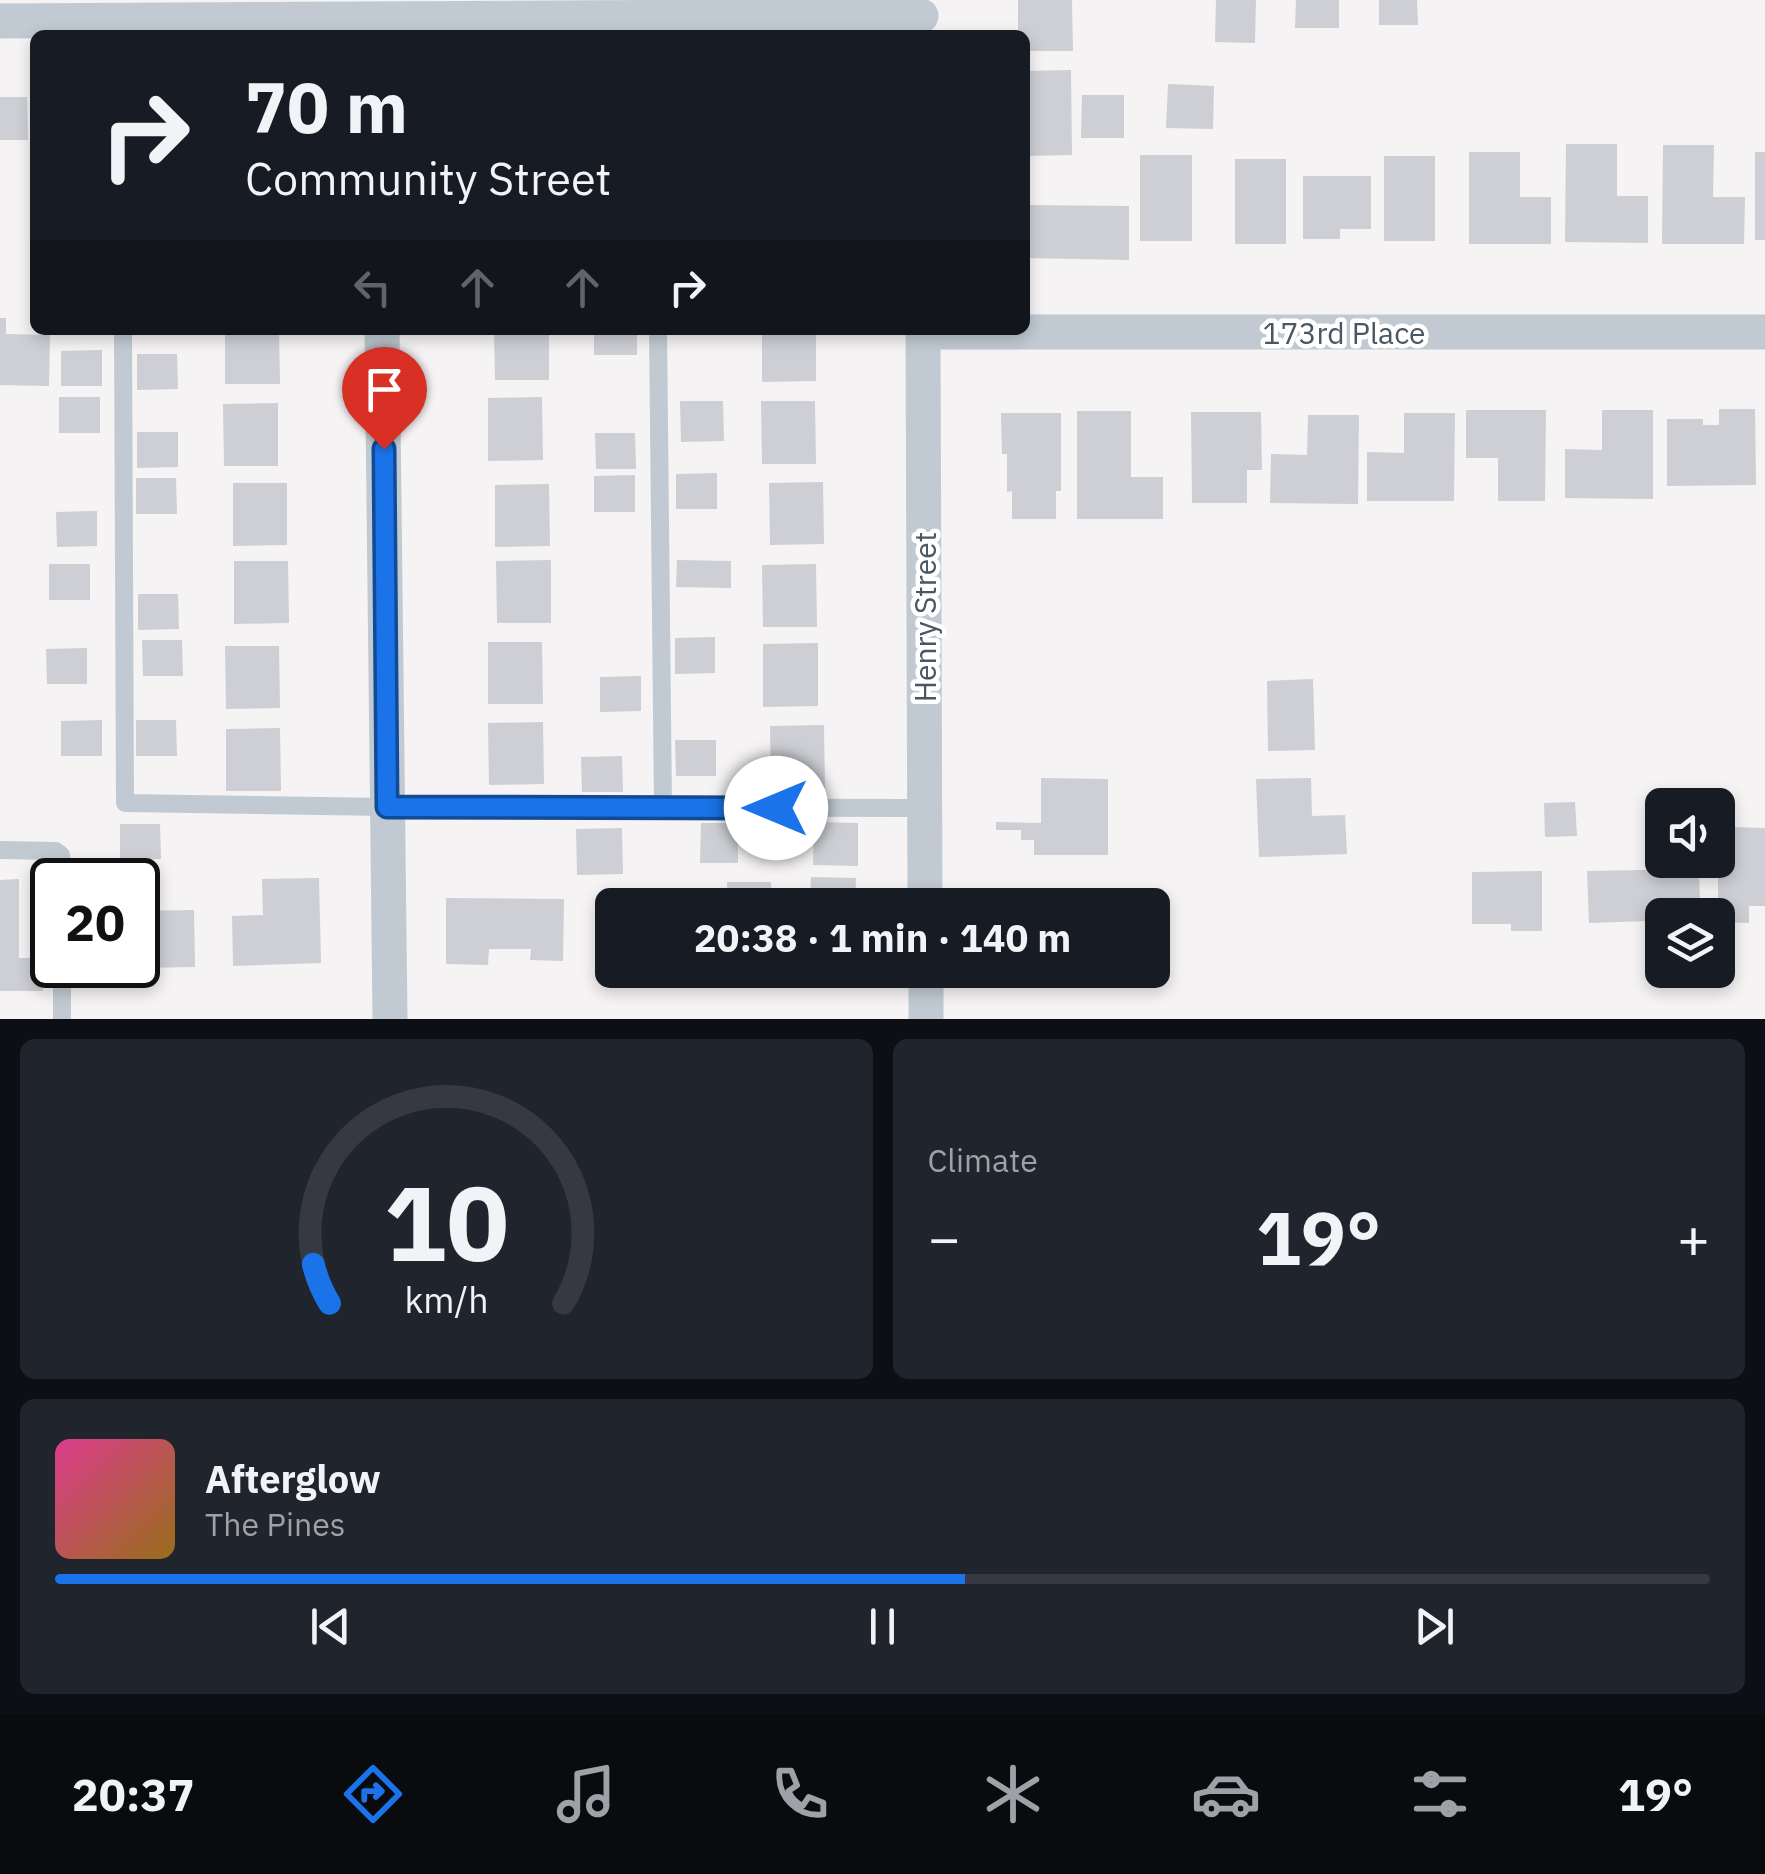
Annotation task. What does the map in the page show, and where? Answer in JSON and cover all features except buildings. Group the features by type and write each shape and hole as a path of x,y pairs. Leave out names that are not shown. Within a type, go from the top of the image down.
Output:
{"street":[{"path":"0,21 921,17"},
{"name":"173rd Place","path":"1030,331 1765,332"},
{"path":"382,335 390,1019"},
{"name":"Henry Street","path":"923,335 925,888"},
{"path":"926,988 926,1019"}],"lane":[{"path":"123,335 125,802 387,807 925,808"},
{"path":"658,335 664,808"},
{"path":"0,850 56,851 61,858"},
{"path":"62,988 62,1019"}],"route":[{"path":"384,449 387,807 776,808"}]}
